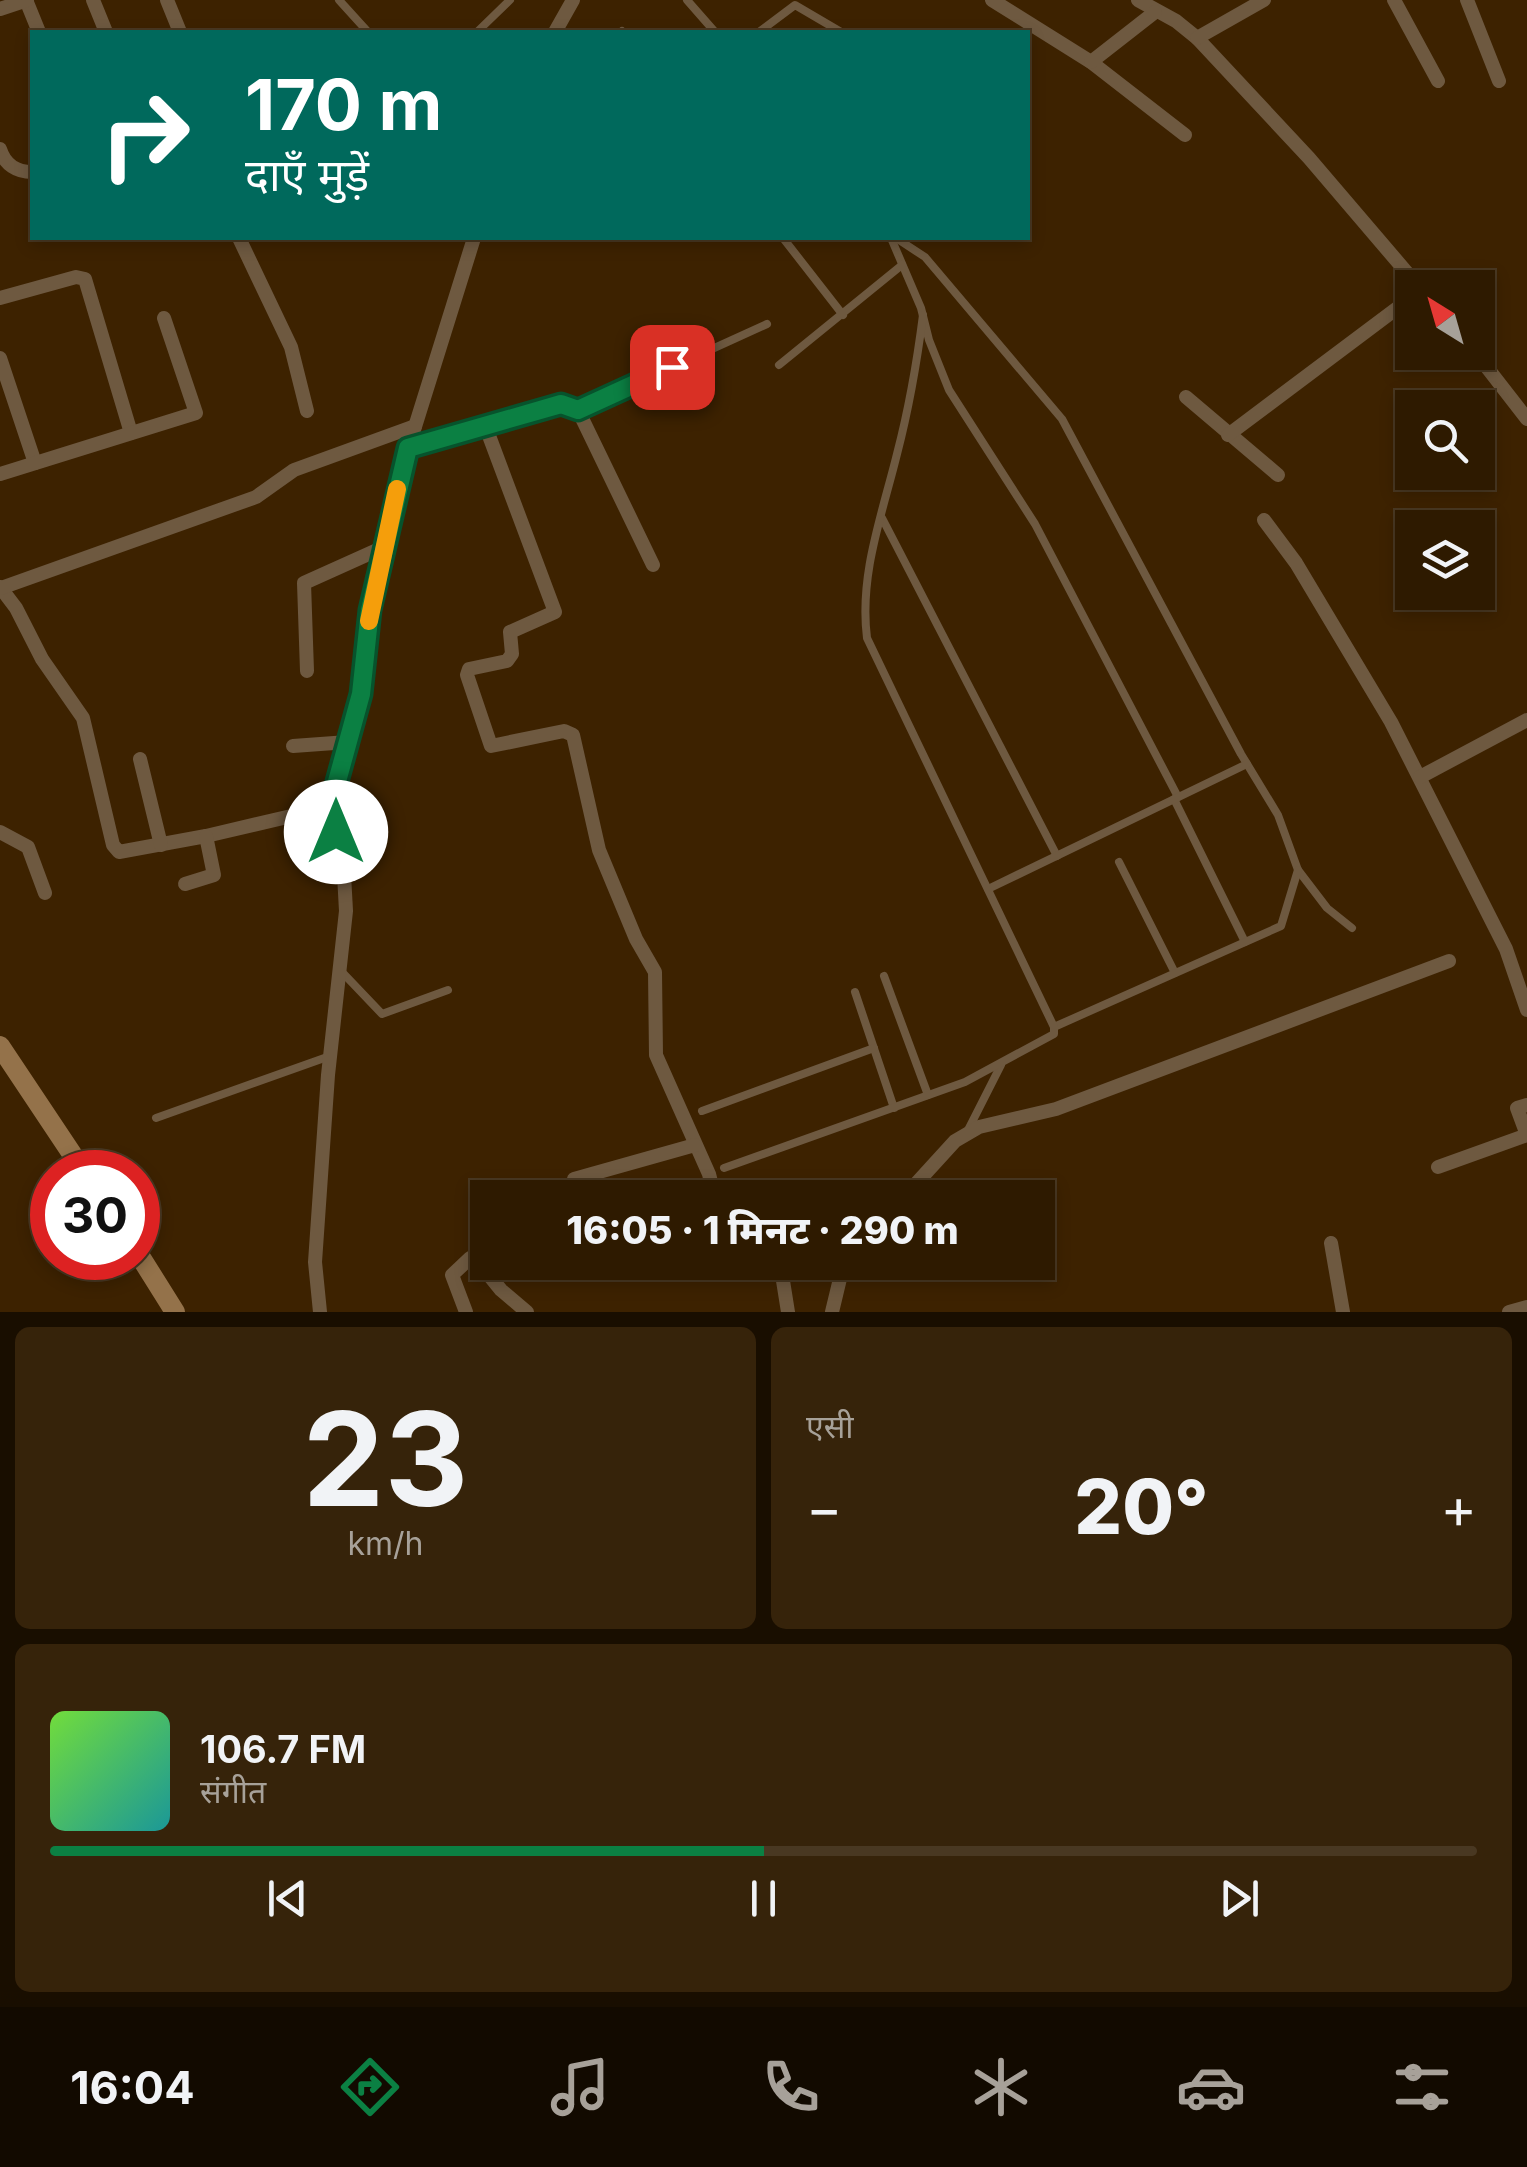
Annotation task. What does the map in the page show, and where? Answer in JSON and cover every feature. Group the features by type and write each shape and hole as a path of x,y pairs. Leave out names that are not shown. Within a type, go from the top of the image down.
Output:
{"street":[{"path":"0,9 26,0 38,30"},
{"path":"93,0 105,30"},
{"path":"166,0 179,30"},
{"path":"557,30 573,0"},
{"path":"992,0 1091,62 1185,135"},
{"path":"1138,0 1197,38 1309,158 1405,270"},
{"path":"1394,0 1438,80"},
{"path":"1467,0 1499,81"},
{"path":"1197,38 1253,2"},
{"path":"1091,62 1156,12"},
{"path":"0,149 8,164 18,171 30,172"},
{"path":"240,240 291,347 307,411"},
{"path":"320,1312 315,1262 330,1056 346,911 343,856 330,807 361,694 370,610 408,448 473,240"},
{"path":"0,298 76,276 85,279 131,434"},
{"path":"1228,434 1395,310"},
{"path":"0,474 196,414 164,318"},
{"path":"0,358 35,463"},
{"path":"1488,370 1527,419"},
{"path":"1186,398 1278,476"},
{"path":"408,448 561,404 578,410 653,565"},
{"path":"485,425 555,612 510,632 512,654 507,661 469,668 467,675 491,746 564,731 573,736 599,850 636,939 655,972 656,1055 708,1180"},
{"path":"330,807 119,852 112,845 83,718 42,659 1,588 256,497 294,470 415,426"},
{"path":"1264,520 1315,594 1391,722 1506,949 1527,1010"},
{"path":"307,671 304,583 384,547"},
{"path":"1420,778 1527,720"},
{"path":"294,746 348,742"},
{"path":"140,759 161,846"},
{"path":"0,832 28,846 45,894"},
{"path":"185,884 214,875 206,836"},
{"path":"920,1180 967,1132 1056,1110 1449,960"},
{"path":"0,1046 69,1150"},
{"path":"1438,1168 1527,1135 1517,1108 1527,1105"},
{"path":"574,1179 695,1145"},
{"path":"1331,1243 1344,1312"},
{"path":"466,1312 452,1275 475,1258 501,1290 527,1312"},
{"path":"154,1280 174,1312"},
{"path":"783,1280 788,1312"},
{"path":"832,1312 840,1280"},
{"path":"1509,1312 1527,1306"}],"lane":[{"path":"338,0 366,30"},
{"path":"479,30 510,0"},
{"path":"686,0 713,30"},
{"path":"762,30 795,5 838,30"},
{"path":"785,240 843,315"},
{"path":"895,240 949,390 1034,524 1176,798 1245,942"},
{"path":"897,240 925,258 1062,420 1278,815 1298,870 1327,908 1352,928"},
{"path":"778,366 902,265"},
{"path":"724,1168 964,1082 1054,1034 867,638 863,604 908,409 923,316"},
{"path":"578,410 767,324"},
{"path":"881,517 1057,856"},
{"path":"988,889 1247,764"},
{"path":"1118,862 1175,973"},
{"path":"1054,1027 1281,926 1298,870"},
{"path":"340,970 382,1014 448,990"},
{"path":"884,976 928,1096"},
{"path":"856,992 894,1108"},
{"path":"702,1111 874,1048"},
{"path":"156,1118 330,1056"},
{"path":"967,1132 1002,1063"}],"slow traffic":[{"path":"369,621 397,489"}],"route":[{"path":"336,832 330,807 361,694 370,610 408,448 561,404 578,410 672,367"}]}
